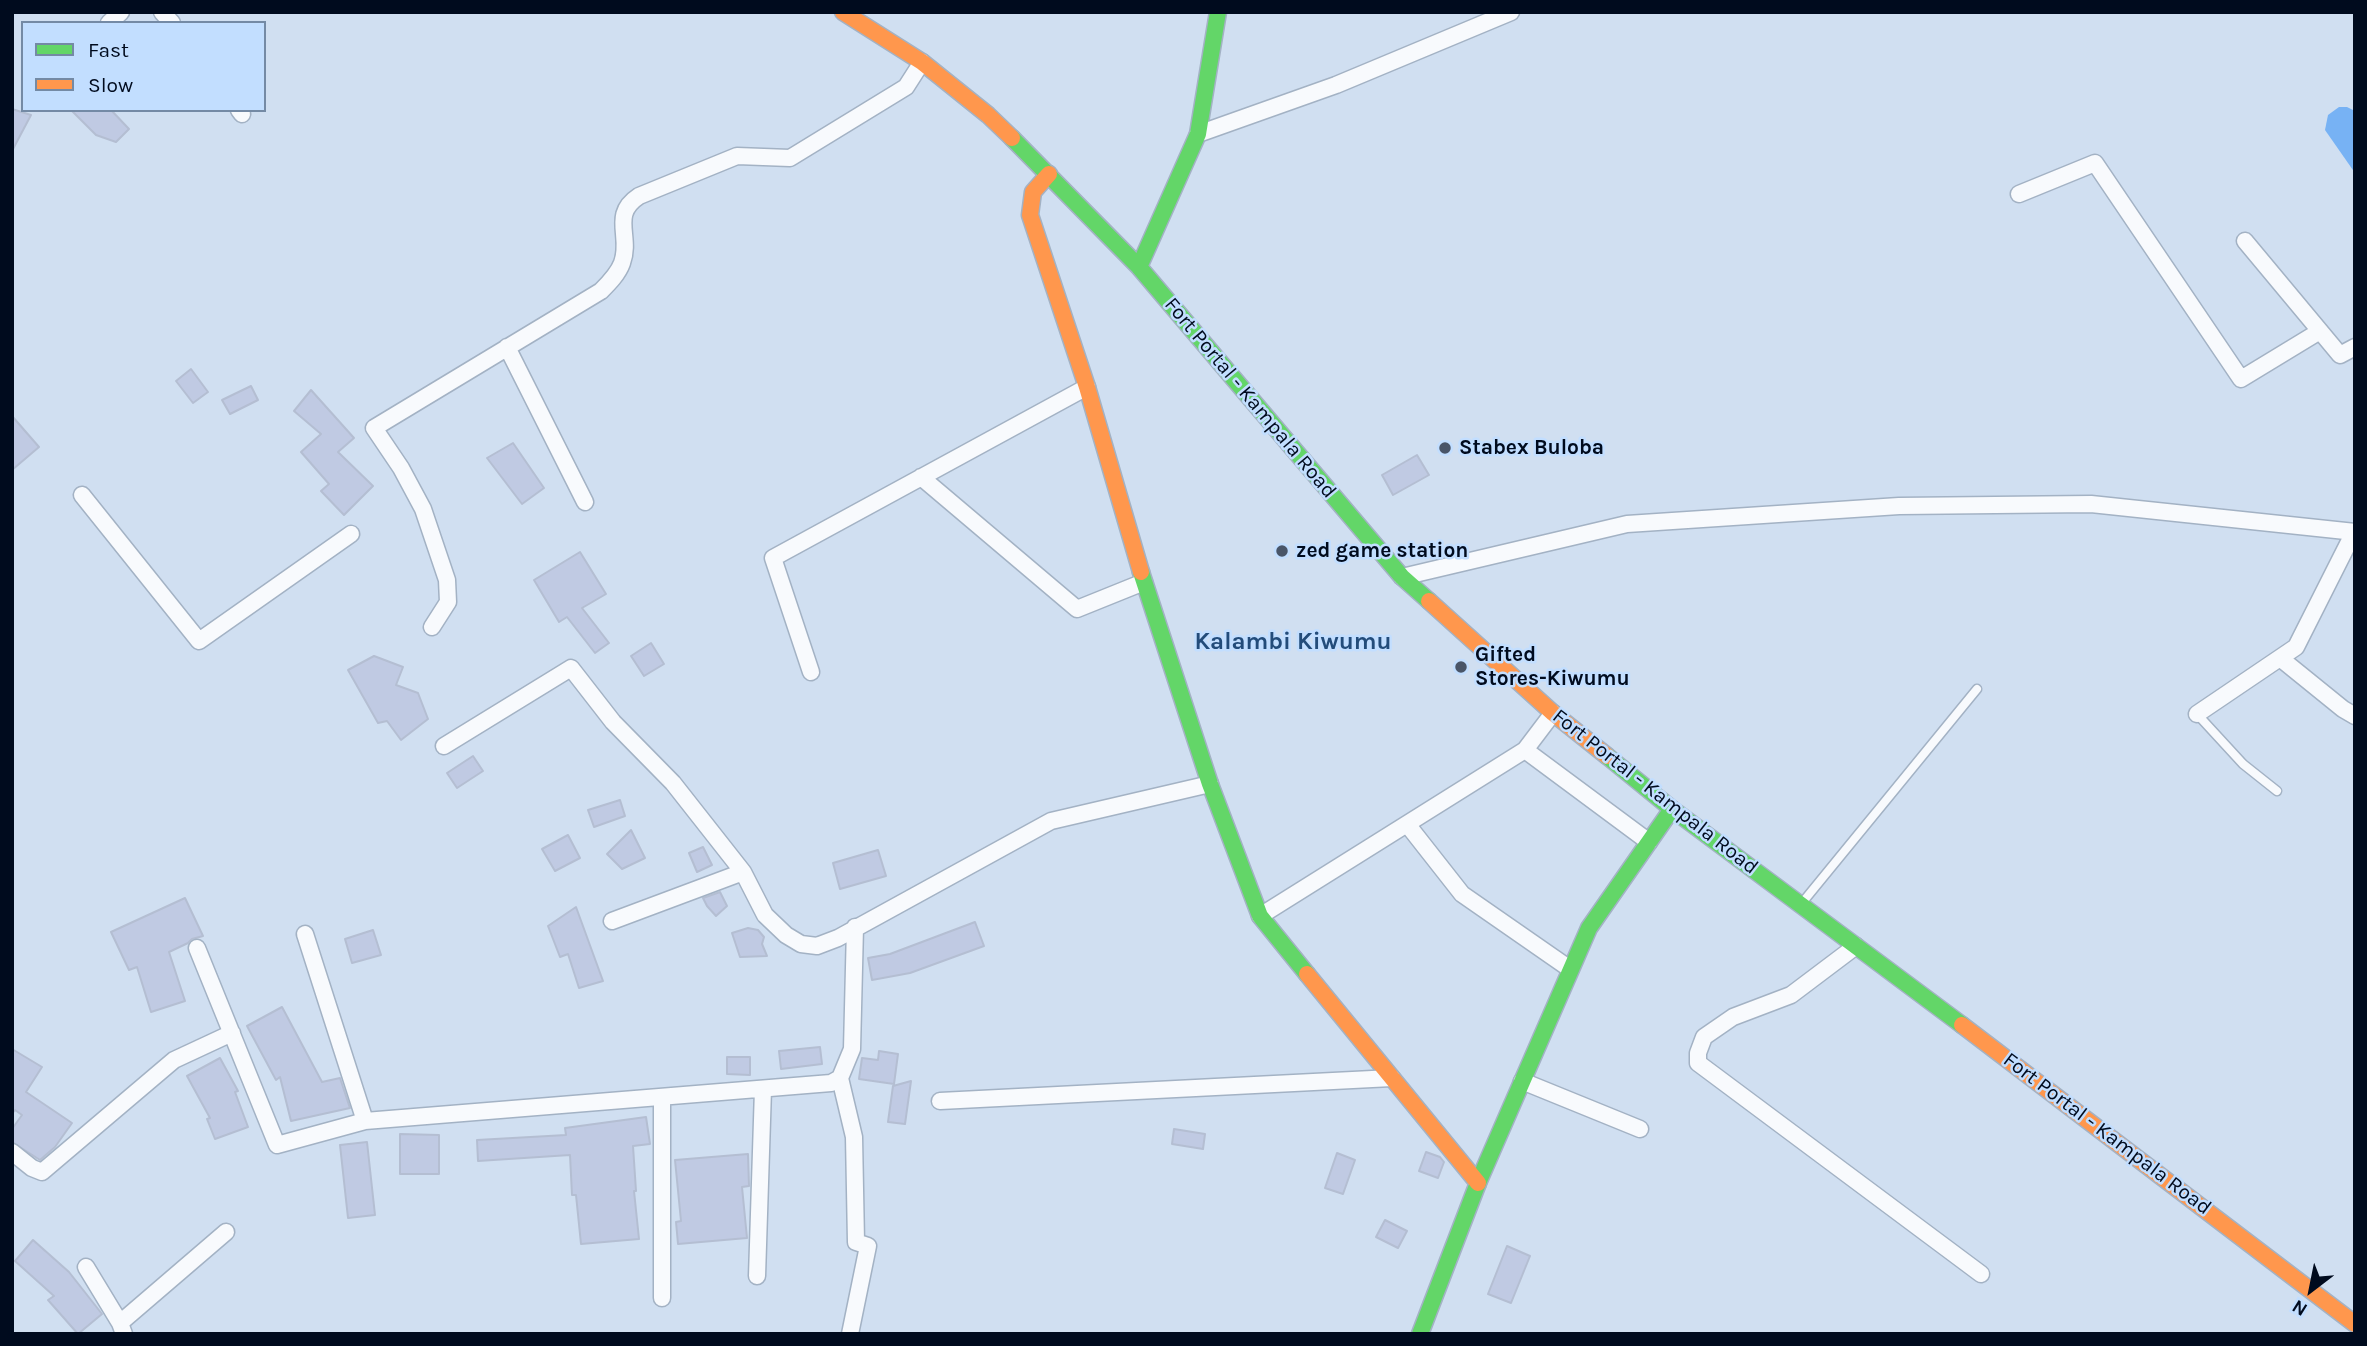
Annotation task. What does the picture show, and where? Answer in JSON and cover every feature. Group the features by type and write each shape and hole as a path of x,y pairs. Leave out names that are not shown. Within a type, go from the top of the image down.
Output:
{"main road":[{"name":"Fort Portal - Kampala Road","path":"843,12 922,62 988,115 1049,174 1139,267 1402,577 1553,713 1672,809 2059,1097 2355,1324"},
{"path":"1139,267 1198,134 1218,12"},
{"path":"1049,174 1033,192 1030,215 1087,387 1144,582 1210,784 1261,916 1478,1183"},
{"path":"1420,1334 1478,1183 1588,928 1672,809"}],"street":[{"path":"1198,134 1336,85 1511,12"},
{"path":"432,627 447,602 447,580 423,509 401,468 374,428 601,291 614,278 622,264 623,211 627,203 737,156 790,158 906,87 922,62"},
{"path":"2019,194 2095,163 2241,379 2320,331"},
{"path":"2245,241 2340,355 2355,347"},
{"path":"507,348 585,502"},
{"path":"811,672 773,558 1087,387"},
{"path":"921,477 1077,609 1144,582"},
{"path":"82,495 199,641 352,534"},
{"path":"1402,577 1627,524 1899,506 2091,504 2354,532 2296,647 2197,714"},
{"path":"2280,657 2355,716"},
{"path":"444,746 571,668 613,722 673,783 743,872 765,915 786,935 801,944 817,946 838,938 1051,821 1210,784"},
{"path":"1261,916 1524,750 1553,713"},
{"path":"1524,750 1649,842"},
{"path":"1407,824 1462,894 1570,969"},
{"path":"612,921 743,872"},
{"path":"850,1334 868,1246 856,1242 854,1137 840,1078 852,1049 855,927"},
{"path":"305,934 365,1121"},
{"path":"1856,946 1791,995 1733,1017 1704,1037 1698,1053 1698,1063 1981,1274"},
{"path":"197,948 277,1145 365,1121 831,1083 840,1078"},
{"path":"12,1152 32,1168 42,1172 174,1060 232,1033"},
{"path":"940,1101 1392,1078"},
{"path":"1522,1081 1640,1129"},
{"path":"757,1276 763,1089"},
{"path":"662,1097 662,1298"},
{"path":"86,1267 122,1328 226,1232"}],"lane":[{"path":"1800,905 1977,689"},
{"path":"2197,714 2243,764 2277,791"}],"water":[{"path":"2339,107 2355,111 2355,173 2325,130 2328,115"}],"building":[{"path":"12,109 31,115 12,151"},
{"path":"73,112 113,112 129,129 116,142 96,135"},
{"path":"191,369 208,392 193,403 176,381"},
{"path":"251,386 258,400 230,414 222,400"},
{"path":"311,390 354,438 338,452 373,486 344,515 321,491 329,484 301,452 321,434 294,411"},
{"path":"12,416 39,447 12,470"},
{"path":"513,443 544,488 522,504 487,458"},
{"path":"1417,455 1429,475 1393,495 1382,475"},
{"path":"580,552 606,594 582,608 609,643 595,653 567,617 559,622 534,580"},
{"path":"651,643 664,664 644,676 631,656"},
{"path":"374,656 403,667 396,685 418,693 428,719 401,740 387,721 378,723 348,670"},
{"path":"473,756 483,771 457,788 447,773"},
{"path":"620,800 625,816 594,827 588,810"},
{"path":"631,830 645,858 622,869 607,854"},
{"path":"568,835 580,858 555,871 542,849"},
{"path":"703,847 712,865 697,872 689,853"},
{"path":"878,850 886,876 840,889 833,863"},
{"path":"720,892 727,906 716,916 703,898"},
{"path":"185,898 203,936 169,952 185,1001 151,1012 137,967 129,970 111,932"},
{"path":"576,907 603,981 579,988 568,954 560,957 548,926"},
{"path":"975,922 984,946 910,973 872,980 868,958 890,954"},
{"path":"748,928 758,930 764,937 762,944 767,956 740,957 732,933"},
{"path":"373,930 381,955 352,963 345,939"},
{"path":"282,1007 322,1082 340,1078 350,1108 291,1121 280,1077 276,1080 247,1026"},
{"path":"820,1047 822,1064 781,1069 779,1051"},
{"path":"12,1049 42,1067 26,1092 72,1123 55,1147 40,1160 12,1142 12,1129 22,1115 15,1110 12,1114"},
{"path":"879,1051 898,1054 894,1084 859,1079 862,1058 878,1060"},
{"path":"727,1057 750,1057 750,1075 727,1074"},
{"path":"220,1058 238,1091 235,1092 248,1127 215,1139 207,1119 210,1118 187,1076"},
{"path":"911,1081 905,1124 888,1122 893,1086"},
{"path":"646,1117 650,1144 633,1146 639,1239 581,1244 576,1195 572,1195 570,1155 478,1161 477,1140 566,1135 565,1128"},
{"path":"1174,1129 1205,1134 1203,1149 1172,1144"},
{"path":"400,1134 439,1135 439,1174 400,1174"},
{"path":"367,1142 375,1215 348,1218 340,1145"},
{"path":"1426,1152 1440,1157 1444,1162 1438,1178 1419,1171"},
{"path":"1337,1153 1355,1160 1343,1194 1325,1188"},
{"path":"748,1154 749,1186 742,1187 747,1238 678,1244 676,1222 681,1221 675,1160"},
{"path":"1385,1220 1407,1231 1398,1248 1376,1237"},
{"path":"33,1240 69,1272 102,1314 78,1334 48,1300 54,1296 15,1261"},
{"path":"1507,1246 1530,1256 1511,1303 1488,1294"}],"traffic: fast":[{"path":"1139,267 1198,134 1218,12"},
{"path":"1012,138 1139,267 1402,577 1429,601"},
{"path":"1141,572 1210,784 1260,916 1307,974"},
{"path":"1607,756 1672,809 1962,1025"},
{"path":"1420,1334 1478,1183 1589,928 1672,809"}],"traffic: slow":[{"path":"843,12 922,62 1012,138"},
{"path":"1049,174 1033,192 1030,215 1087,387 1141,572"},
{"path":"1429,601 1553,713 1607,756"},
{"path":"1307,974 1478,1183"},
{"path":"1962,1025 2355,1324"}],"place":[{"name":"Stabex Buloba","path":"1445,448"},
{"name":"zed game station","path":"1282,551"},
{"name":"Gifted Stores-Kiwumu","path":"1461,667"}],"district":[{"name":"Kalambi Kiwumu","path":"1293,642"}]}
